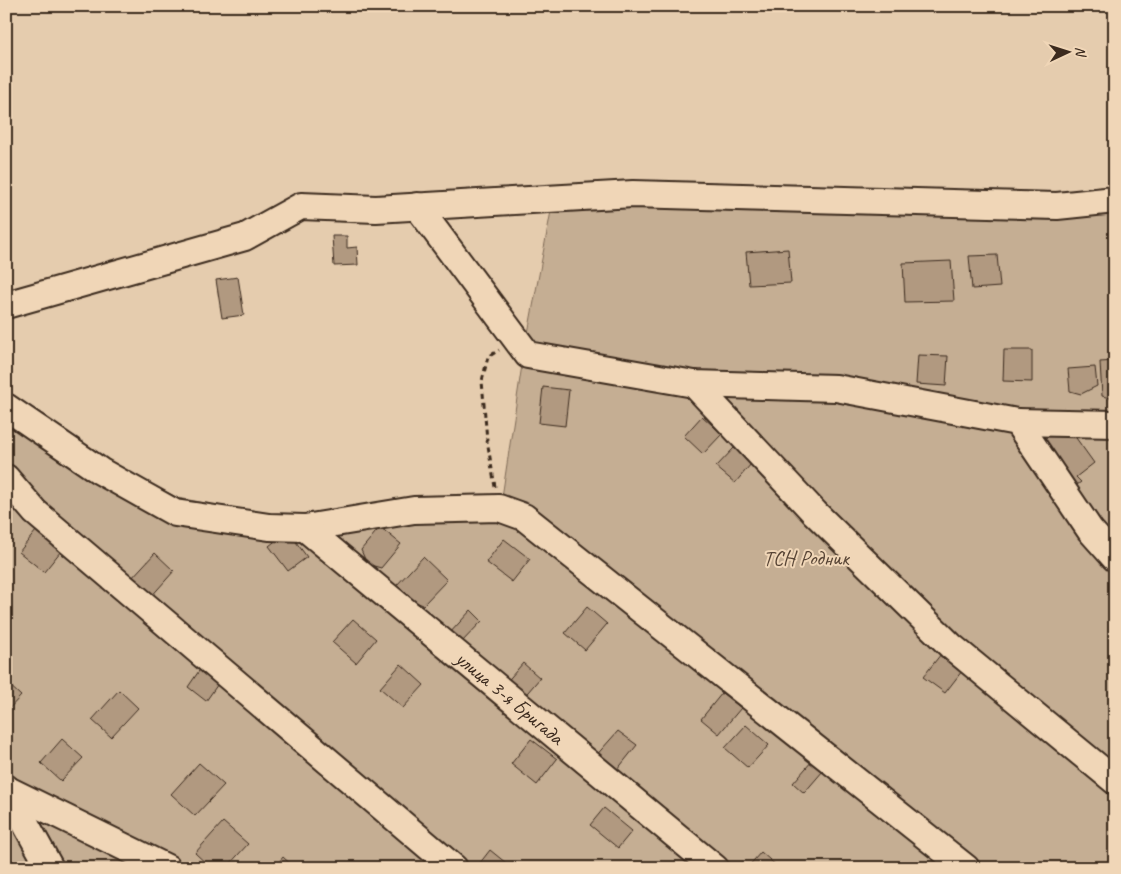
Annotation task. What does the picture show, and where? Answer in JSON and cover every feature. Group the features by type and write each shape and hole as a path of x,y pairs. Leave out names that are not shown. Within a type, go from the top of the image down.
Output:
{"street":[{"path":"6,305 245,237 301,206 376,209 633,194 1057,206 1115,200"},
{"path":"417,206 528,355 694,384 836,388 1017,422 1115,424"},
{"path":"694,384 814,513 951,646 1115,781"},
{"path":"6,407 100,471 175,513 269,527 305,528 414,510 499,508 524,517 966,868"},
{"path":"1017,422 1090,530 1115,558"},
{"path":"6,478 35,512 454,868"},
{"name":"улица 3-я Бригада","path":"305,528 715,868"},
{"path":"7,789 50,868"},
{"path":"7,789 167,868"}],"path":[{"path":"499,508 487,440 482,381 488,357 516,339"}],"green space":[{"name":"ТСН Родник","path":"633,202 1115,210 1115,868 6,868 6,398 70,442 178,498 306,521 499,517 522,365 551,211"}],"building":[{"path":"332,236 347,236 347,248 357,247 358,265 334,266"},
{"path":"788,249 791,283 749,285 746,252"},
{"path":"997,255 1000,287 972,289 969,256"},
{"path":"951,261 954,301 905,302 903,263"},
{"path":"238,277 244,315 222,318 216,280"},
{"path":"1004,350 1032,350 1032,382 1003,381"},
{"path":"918,355 948,356 946,386 916,384"},
{"path":"1115,361 1114,399 1102,396 1100,362"},
{"path":"1095,367 1097,386 1081,394 1070,391 1068,369"},
{"path":"543,387 569,390 565,426 539,423"},
{"path":"702,416 722,434 703,454 684,436"},
{"path":"1066,424 1094,463 1076,477 1081,482 1069,491 1035,446"},
{"path":"734,448 751,464 735,483 716,467"},
{"path":"40,526 65,546 44,572 19,552"},
{"path":"380,527 401,544 381,568 367,564 361,550"},
{"path":"288,531 307,557 288,571 269,546"},
{"path":"504,539 530,559 512,582 486,562"},
{"path":"155,553 174,571 149,599 129,581"},
{"path":"423,557 447,580 423,605 411,600 396,586"},
{"path":"587,607 607,624 585,650 565,633"},
{"path":"471,610 482,621 459,645 448,635"},
{"path":"353,619 376,639 356,663 332,642"},
{"path":"941,654 962,671 945,693 923,677"},
{"path":"523,663 540,678 522,699 505,684"},
{"path":"401,664 424,685 403,708 380,688"},
{"path":"201,668 220,681 206,701 188,687"},
{"path":"6,682 21,696 6,712"},
{"path":"119,690 138,708 111,737 92,720"},
{"path":"722,693 741,708 719,734 701,719"},
{"path":"746,725 769,745 748,768 725,748"},
{"path":"618,731 637,745 613,775 593,759"},
{"path":"62,739 83,758 61,781 41,763"},
{"path":"531,739 557,759 537,785 511,764"},
{"path":"812,761 823,771 804,793 793,783"},
{"path":"199,763 224,785 195,816 171,794"},
{"path":"604,808 632,831 618,848 590,825"},
{"path":"223,822 248,844 226,868 211,868 195,853"},
{"path":"490,850 506,863 502,868 476,868"},
{"path":"761,852 779,868 747,868"},
{"path":"283,857 295,868 274,868"}]}
